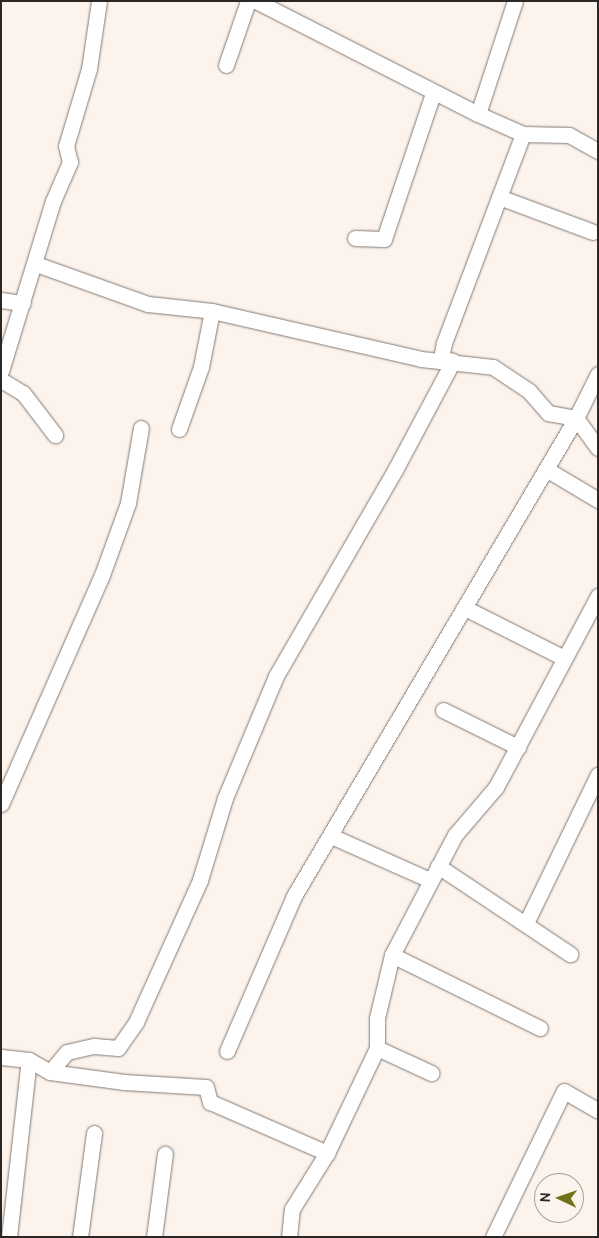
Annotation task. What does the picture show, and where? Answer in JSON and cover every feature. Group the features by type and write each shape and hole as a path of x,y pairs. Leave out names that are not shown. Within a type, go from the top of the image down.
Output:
{"street":[{"path":"1,371 36,264 52,201 70,162 66,146 89,68 99,1"},
{"path":"226,65 248,1"},
{"path":"256,1 353,48 433,93 478,114 524,134 569,135 598,151"},
{"path":"478,114 515,1"},
{"path":"356,238 384,239 433,93"},
{"path":"453,361 441,358 444,343 524,134"},
{"path":"499,197 593,232"},
{"path":"36,264 148,304 212,311 421,359 453,361 493,367 529,390 548,412 576,418 598,448"},
{"path":"1,300 23,303"},
{"path":"179,428 201,367 212,311"},
{"path":"50,1072 66,1052 94,1046 118,1048 136,1022 200,880 225,798 276,676 395,470 453,361"},
{"path":"227,1050 294,896 576,418 598,374"},
{"path":"1,380 24,393 55,435"},
{"path":"1,804 102,575 128,503 141,428"},
{"path":"546,469 598,500"},
{"path":"289,1237 292,1209 327,1153 377,1048 377,1018 392,955 455,835 496,787 598,596"},
{"path":"465,608 564,658"},
{"path":"443,710 518,746"},
{"path":"526,922 598,775"},
{"path":"331,836 430,880"},
{"path":"438,866 526,922 570,954"},
{"path":"392,955 540,1028"},
{"path":"377,1048 430,1073"},
{"path":"1,1056 29,1060 50,1072 124,1082 206,1087 210,1102 327,1153"},
{"path":"9,1237 29,1060"},
{"path":"493,1237 564,1091 598,1111"},
{"path":"80,1237 94,1133"},
{"path":"154,1237 164,1154"}]}
